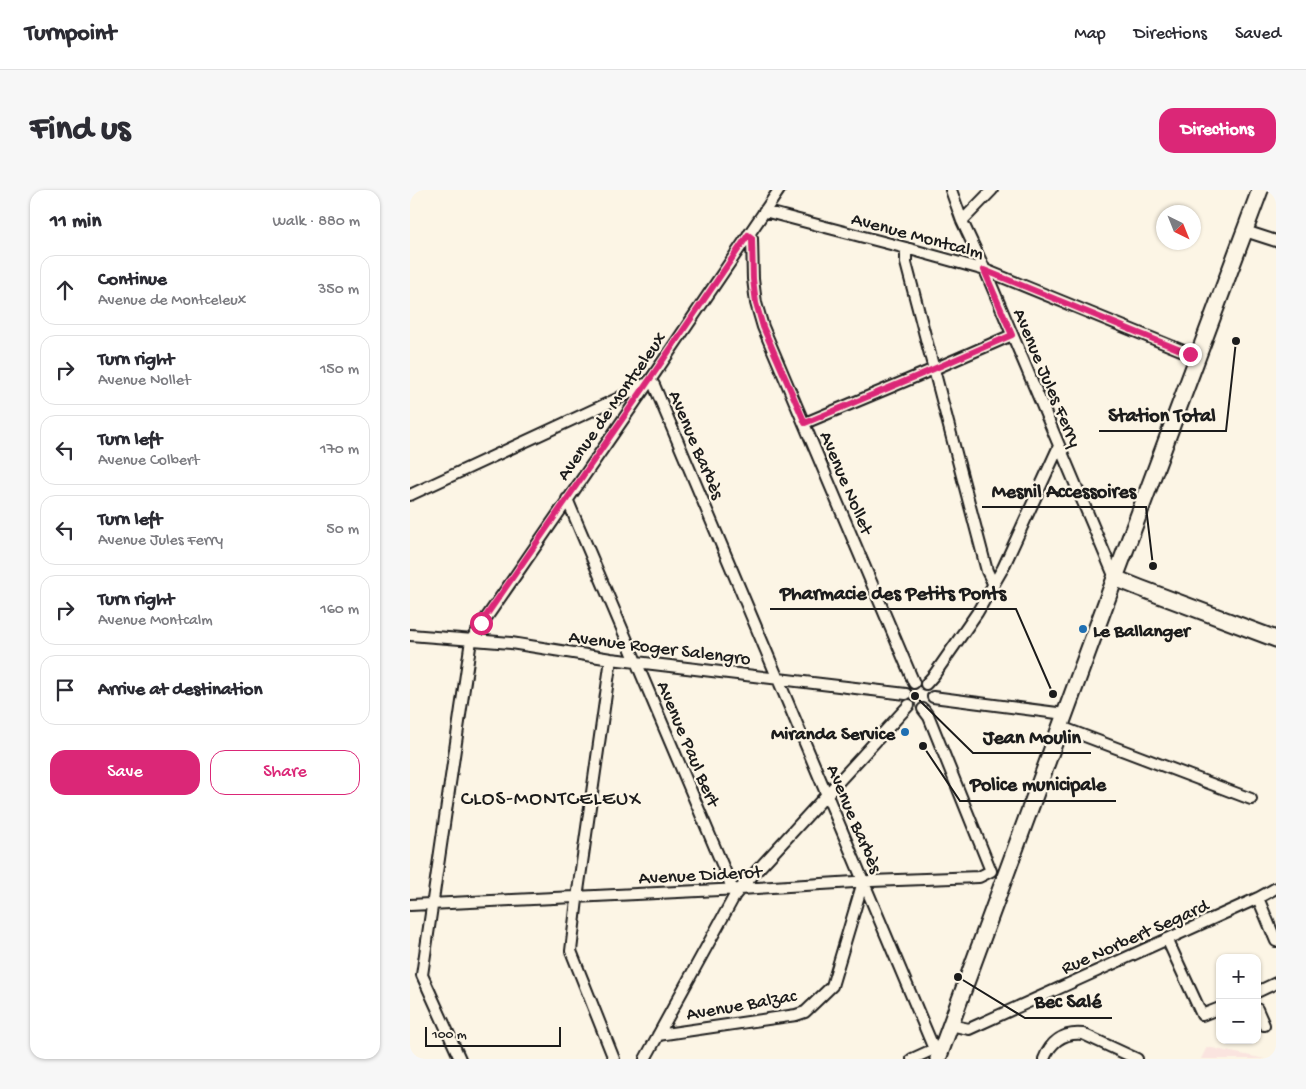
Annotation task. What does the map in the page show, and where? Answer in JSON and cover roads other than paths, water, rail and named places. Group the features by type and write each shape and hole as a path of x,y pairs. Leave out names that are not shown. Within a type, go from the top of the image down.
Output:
{"main road":[{"path":"937,1053 950,1025 998,875 1063,720 1260,190"},
{"path":"1115,578 1276,640"}],"street":[{"name":"Avenue de Montceleux","path":"471,640 779,190"},
{"name":"Avenue Jules Ferry","path":"951,190 962,221 1115,578"},
{"path":"962,221 992,190"},
{"name":"Avenue Montcalm","path":"764,211 984,270 1198,358"},
{"path":"1245,231 1276,241"},
{"name":"Avenue Nollet","path":"748,235 752,238 753,279 756,303 763,327 914,683"},
{"path":"906,248 906,263 987,571 994,585"},
{"path":"805,423 1012,335"},
{"path":"410,495 618,398 648,382"},
{"name":"Avenue Barbès","path":"648,382 654,385 937,1053"},
{"path":"618,398 626,403 629,410"},
{"path":"926,684 977,613 994,585 1059,446"},
{"name":"Avenue Paul Bert","path":"567,499 736,890"},
{"name":"Avenue Roger Salengro","path":"410,634 511,643 611,659 906,694"},
{"path":"460,1059 422,975 471,640"},
{"path":"611,659 570,951 614,1059"},
{"path":"918,682 926,684 931,690 933,697 930,704 923,709 909,706 906,698 908,687 918,682"},
{"path":"933,697 1063,720 1251,799"},
{"path":"645,1059 736,890 909,706"},
{"path":"923,709 929,717 998,875"},
{"name":"Avenue Diderot","path":"410,905 736,890 998,875"},
{"name":"Avenue Balzac","path":"658,1035 796,1015 805,1012 832,986 863,882"},
{"name":"Rue Norbert Segard","path":"950,1025 968,1029 1258,898 1276,888"},
{"path":"1258,898 1276,941"},
{"path":"1167,939 1202,1016 1216,1010"},
{"path":"1261,990 1276,983"},
{"path":"1261,1018 1264,1025"},
{"path":"1044,1059 1050,1048 1058,1040 1066,1035 1076,1033 1083,1034 1137,1059"},
{"path":"912,1059 937,1053"}],"place":[{"name":"Station Total","path":"1236,341"},
{"name":"Mesnil Accessoires","path":"1153,566"},
{"name":"Le Ballanger","path":"1083,629"},
{"name":"Pharmacie des Petits Ponts","path":"1053,694"},
{"name":"Jean Moulin","path":"915,696"},
{"name":"Miranda Service","path":"905,732"},
{"name":"Police municipale","path":"923,746"},
{"name":"Bec Salé","path":"958,977"}],"district":[{"name":"CLOS-MONTCELEUX","path":"551,797"}]}
